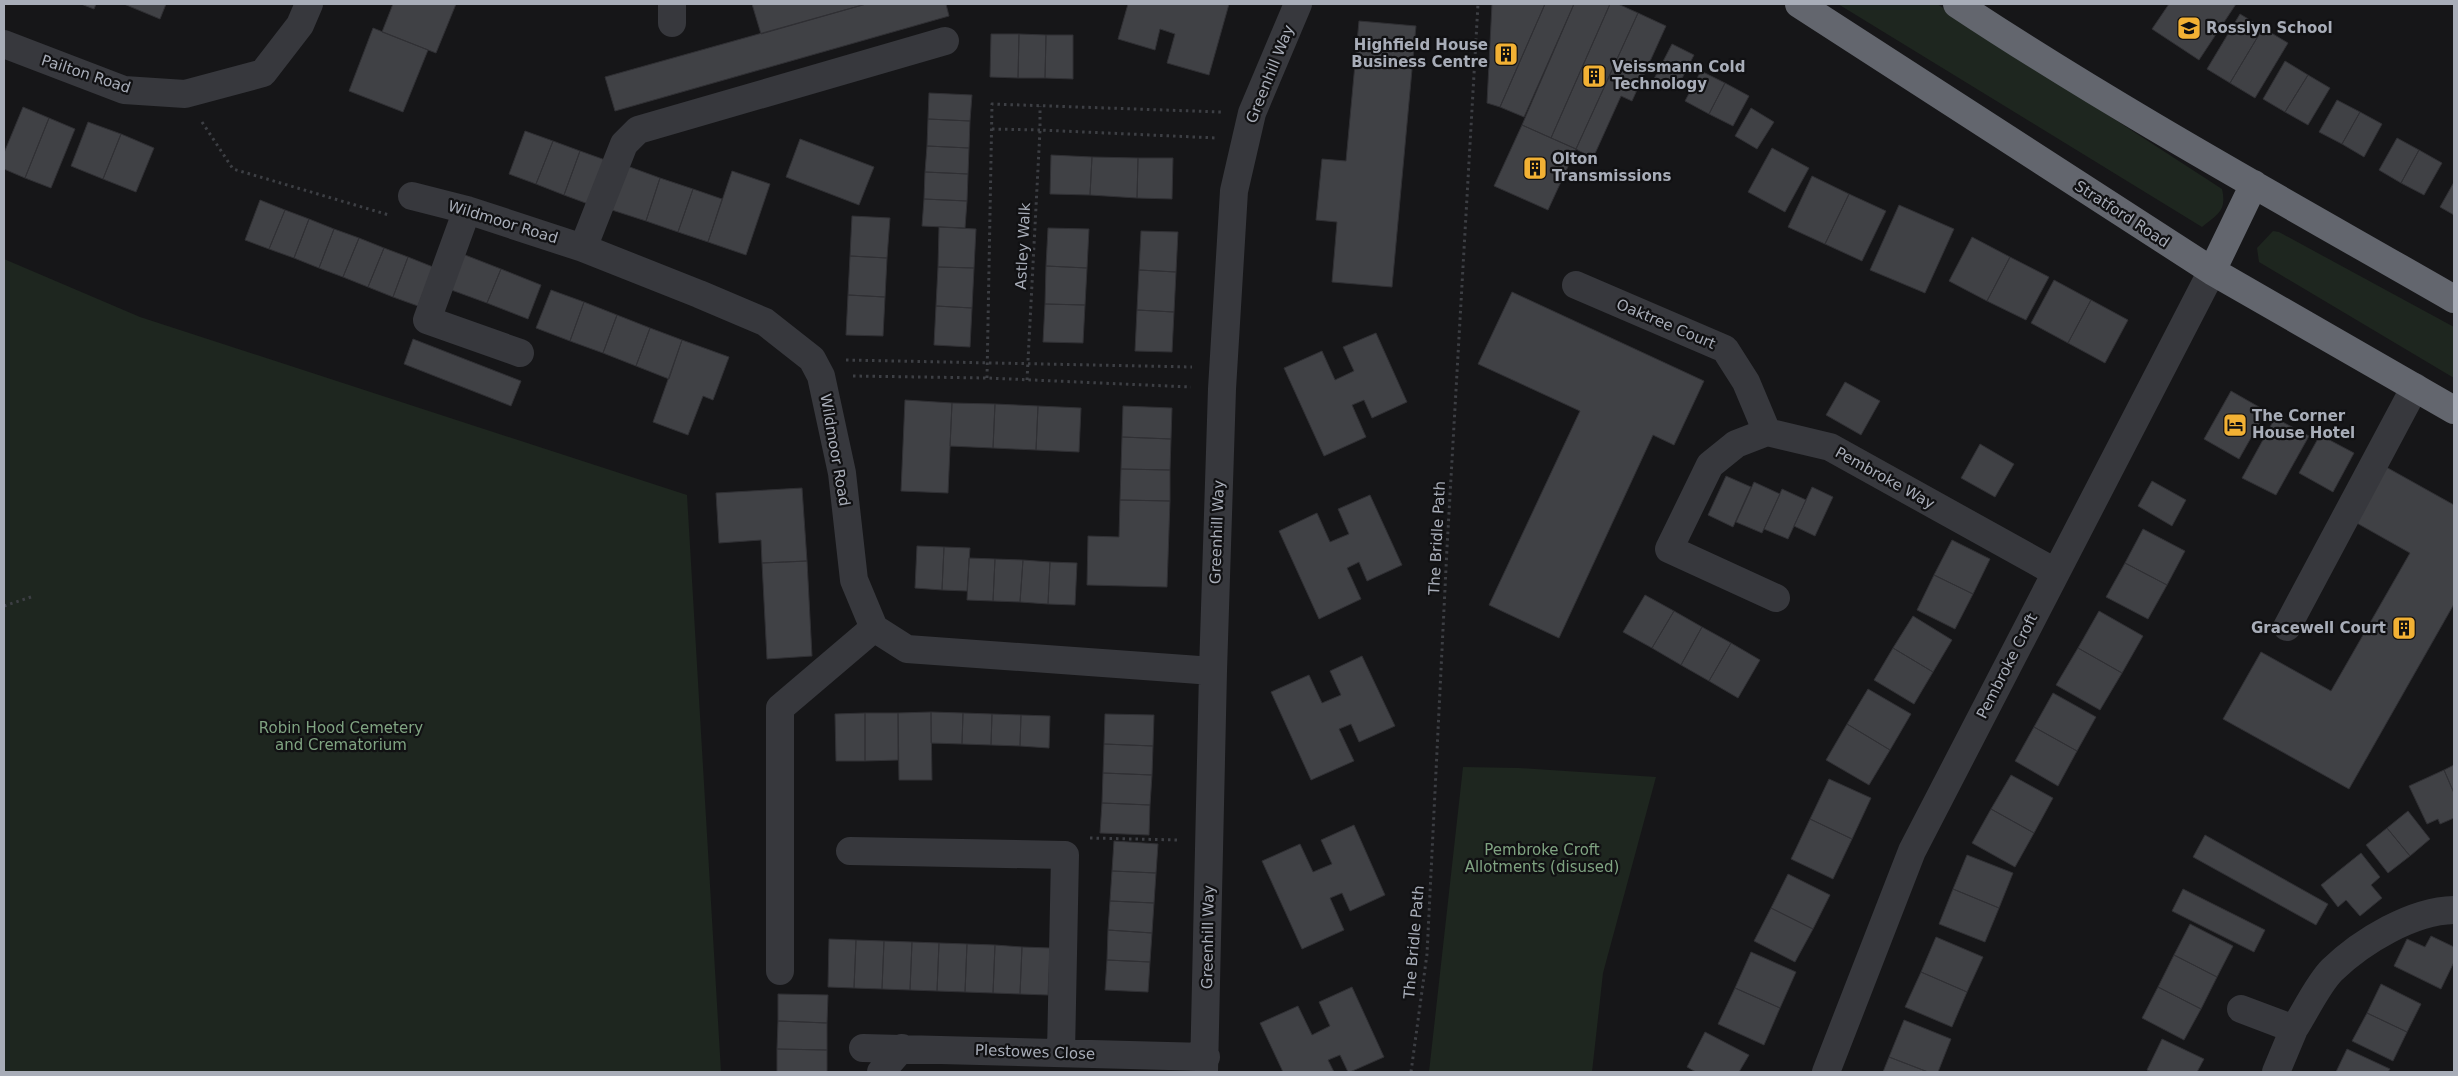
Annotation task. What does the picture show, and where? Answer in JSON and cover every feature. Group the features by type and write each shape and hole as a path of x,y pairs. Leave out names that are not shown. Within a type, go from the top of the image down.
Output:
{"highway":[{"name":"Stratford Road","path":"1799,4 2212,272 2454,410"},
{"path":"1957,4 2013,41 2254,184 2454,298"},
{"path":"2212,272 2254,184"}],"street":[{"name":"Pailton Road","path":"4,44 124,90 185,94 263,73 300,25 310,4"},
{"name":"Greenhill Way","path":"1205,1064 1213,671 1222,378 1234,190 1252,113 1298,4"},
{"path":"583,248 624,144 638,130 945,41"},
{"name":"Wildmoor Road","path":"412,196 467,210 583,248 765,322 816,368 842,473 854,580 874,628"},
{"path":"467,210 426,320 520,353"},
{"name":"Pembroke Croft","path":"1826,1072 1912,850 2212,272"},
{"name":"Oaktree Court","path":"1576,285 1725,349 1746,382 1767,432"},
{"path":"2287,627 2415,387"},
{"path":"1767,432 1736,444 1710,465 1670,549 1776,598"},
{"name":"Pembroke Way","path":"1767,432 1830,447 2056,572"},
{"path":"780,971 780,708 874,628 907,649 1213,671"},
{"path":"850,851 1065,854 1061,1052"},
{"path":"2276,1072 2294,1029 2331,971 2380,933 2449,905"},
{"path":"2241,1010 2294,1029"},
{"name":"Plestowes Close","path":"863,1048 1061,1052 1205,1064"},
{"path":"881,1072 902,1048"}],"path":[{"name":"The Bridle Path","path":"1411,1072 1427,954 1447,548 1478,4"},
{"path":"185,94 233,169 401,218 412,196"},
{"path":"987,378 992,104 1252,113"},
{"name":"Astley Walk","path":"1027,380 1040,106"},
{"path":"992,129 1246,139"},
{"path":"816,368 988,362 1029,363 1222,378"},
{"path":"816,368 1027,380 1222,378"},
{"path":"4,606 34,596"},
{"path":"1065,854 1086,838 1210,841"}],"green space":[{"path":"1838,4 1937,4 2222,189 2223,202 2220,211 2202,227"},
{"path":"2273,231 2279,232 2454,327 2454,378 2259,262 2257,248"},
{"name":"Robin Hood Cemetery and Crematorium","path":"4,259 140,317 687,495 721,1072 4,1072"},
{"name":"Pembroke Croft Allotments (disused)","path":"1463,767 1519,768 1656,777 1603,973 1592,1072 1429,1072"}],"building":[{"path":"81,4 96,4 94,9"},
{"path":"124,4 166,4 160,19"},
{"path":"393,4 456,4 436,53 382,32"},
{"path":"752,4 866,4 761,34"},
{"path":"866,4 946,4 949,16 615,111 605,77"},
{"path":"1128,4 1229,4 1209,75 1167,63 1175,34 1160,29 1155,50 1118,39"},
{"name":"Highfield House Business Centre","path":"1492,4 1545,4 1500,107 1487,103"},
{"path":"1545,4 1574,4 1524,117 1500,107"},
{"path":"1574,4 1610,4 1551,138 1522,125"},
{"name":"Veissmann Cold Technology","path":"1610,4 1618,4 1638,13 1576,149 1551,138"},
{"path":"2169,4 2236,4 2199,60 2152,29"},
{"path":"1638,13 1666,26 1632,101 1621,96 1593,158 1576,149"},
{"path":"2240,14 2263,28 2230,83 2207,69"},
{"path":"1359,21 1416,26 1392,287 1332,282 1337,222 1316,220 1322,159 1346,161"},
{"path":"373,28 428,50 403,112 349,91"},
{"path":"2263,28 2288,43 2255,98 2230,83"},
{"path":"991,34 1019,34 1018,78 990,77"},
{"path":"1019,34 1046,35 1045,78 1018,78"},
{"path":"1046,35 1073,35 1073,79 1045,78"},
{"path":"1672,44 1694,55 1676,90 1654,79"},
{"path":"2285,61 2308,75 2285,112 2263,99"},
{"path":"1701,71 1725,83 1709,114 1685,101"},
{"path":"2308,75 2330,88 2308,125 2285,112"},
{"path":"1725,83 1749,96 1733,126 1709,114"},
{"path":"929,93 972,95 970,121 928,119"},
{"path":"2337,100 2360,112 2342,144 2319,132"},
{"path":"23,107 49,118 25,178 4,169 4,153"},
{"path":"1751,108 1774,122 1757,149 1735,136"},
{"path":"2360,112 2382,124 2364,157 2342,144"},
{"path":"49,118 75,129 51,188 25,178"},
{"path":"928,119 970,121 969,148 927,146"},
{"path":"88,122 121,134 103,179 71,166"},
{"name":"Olton Transmissions","path":"1522,125 1576,149 1548,210 1494,186"},
{"path":"525,131 553,141 536,184 509,174"},
{"path":"121,134 154,148 136,192 103,179"},
{"path":"2397,138 2419,150 2401,183 2379,170"},
{"path":"800,139 874,167 859,205 786,177"},
{"path":"553,141 580,151 564,195 536,184"},
{"path":"927,146 969,148 968,174 925,172"},
{"path":"1772,148 1809,168 1785,212 1748,192"},
{"path":"2419,150 2442,163 2424,195 2401,183"},
{"path":"580,151 608,161 591,205 564,195"},
{"path":"1051,155 1092,157 1090,195 1050,194"},
{"path":"1092,157 1138,158 1137,198 1090,195"},
{"path":"1138,158 1173,158 1172,199 1137,198"},
{"path":"627,166 660,178 646,221 612,210"},
{"path":"732,171 770,184 746,255 708,242"},
{"path":"925,172 968,174 967,201 924,199"},
{"path":"1812,176 1849,194 1825,244 1788,227"},
{"path":"660,178 693,189 678,232 646,221"},
{"path":"2454,182 2454,215 2440,207"},
{"path":"693,189 722,199 708,242 678,232"},
{"path":"1849,194 1886,211 1862,261 1825,244"},
{"path":"924,199 967,201 965,228 922,226"},
{"path":"260,200 285,210 269,249 245,240"},
{"path":"1899,205 1954,229 1925,293 1870,270"},
{"path":"285,210 309,219 294,258 269,249"},
{"path":"852,216 890,218 887,258 850,256"},
{"path":"309,219 334,229 319,268 294,258"},
{"path":"939,227 976,229 974,268 938,267"},
{"path":"1048,228 1089,229 1087,268 1046,266"},
{"path":"334,229 359,238 343,277 319,268"},
{"path":"1141,231 1178,232 1176,272 1139,270"},
{"path":"1972,237 2010,257 1987,301 1949,281"},
{"path":"359,238 384,248 368,287 343,277"},
{"path":"384,248 408,257 393,297 368,287"},
{"path":"460,253 501,269 487,303 446,288"},
{"path":"850,256 887,258 885,297 848,295"},
{"path":"408,257 433,267 418,306 393,297"},
{"path":"2010,257 2049,277 2026,320 1987,301"},
{"path":"1046,266 1087,268 1085,305 1045,304"},
{"path":"938,267 974,268 972,308 936,306"},
{"path":"501,269 541,285 528,319 487,303"},
{"path":"1139,270 1176,272 1174,312 1137,310"},
{"path":"2054,280 2091,300 2068,343 2031,323"},
{"path":"551,290 584,302 570,341 536,328"},
{"path":"1512,292 1704,381 1674,445 1653,435 1559,638 1489,605 1580,411 1478,364"},
{"path":"848,295 885,297 883,336 846,335"},
{"path":"2091,300 2128,320 2105,363 2068,343"},
{"path":"584,302 617,315 603,353 570,341"},
{"path":"1045,304 1085,305 1083,343 1043,342"},
{"path":"936,306 972,308 970,347 934,345"},
{"path":"1137,310 1174,312 1172,352 1135,351"},
{"path":"617,315 650,328 636,366 603,353"},
{"path":"650,328 682,340 669,379 636,366"},
{"path":"1376,333 1407,402 1372,418 1364,400 1352,405 1366,437 1324,456 1284,368 1322,351 1335,380 1354,371 1343,347"},
{"path":"413,339 521,381 511,406 404,364"},
{"path":"682,340 729,357 713,400 703,396 688,435 653,422"},
{"path":"1845,382 1880,401 1861,435 1826,415"},
{"name":"The Corner House Hotel","path":"2231,391 2266,411 2239,459 2204,439"},
{"path":"905,400 952,403 948,493 901,491"},
{"path":"952,403 995,404 993,448 950,446"},
{"path":"995,404 1038,406 1036,450 993,448"},
{"path":"1038,406 1081,408 1079,452 1036,450"},
{"path":"1123,406 1172,408 1171,439 1122,437"},
{"path":"2275,418 2309,436 2276,495 2242,478"},
{"path":"2320,435 2354,453 2333,492 2299,473"},
{"path":"1122,437 1171,439 1170,470 1121,469"},
{"path":"1980,444 2014,464 1995,497 1961,478"},
{"name":"Gracewell Court","path":"2386,467 2454,505 2454,604 2349,789 2223,719 2261,652 2331,691 2410,553 2355,522"},
{"path":"1121,469 1170,470 1170,501 1120,500"},
{"path":"1726,476 1751,487 1733,527 1708,515"},
{"path":"2152,481 2186,500 2172,526 2138,506"},
{"path":"1754,482 1780,494 1762,533 1736,522"},
{"path":"1812,487 1833,497 1815,536 1794,526"},
{"path":"802,488 807,561 762,563 761,540 719,543 716,493"},
{"path":"1782,489 1806,500 1788,539 1764,529"},
{"path":"1370,495 1402,565 1367,581 1359,562 1347,568 1361,599 1319,619 1279,531 1317,513 1330,542 1349,534 1338,509"},
{"path":"1120,500 1170,501 1167,587 1087,585 1088,536 1119,537"},
{"path":"2143,529 2185,551 2167,585 2125,563"},
{"path":"1952,540 1990,559 1973,594 1934,575"},
{"path":"917,546 944,547 942,590 915,588"},
{"path":"944,547 970,548 967,591 942,590"},
{"path":"969,558 995,559 993,601 967,600"},
{"path":"995,559 1023,560 1020,602 993,601"},
{"path":"1023,560 1050,562 1048,604 1020,602"},
{"path":"807,561 812,656 767,659 762,563"},
{"path":"1050,562 1077,563 1075,605 1048,604"},
{"path":"2125,563 2167,585 2148,619 2106,597"},
{"path":"1934,575 1973,594 1955,629 1917,610"},
{"path":"1645,595 1674,611 1652,648 1623,632"},
{"path":"1674,611 1702,627 1681,665 1652,648"},
{"path":"2099,611 2143,636 2122,673 2078,648"},
{"path":"1913,616 1952,640 1933,672 1893,648"},
{"path":"1702,627 1731,643 1709,681 1681,665"},
{"path":"1731,643 1760,660 1738,698 1709,681"},
{"path":"1893,648 1933,672 1914,704 1874,680"},
{"path":"2078,648 2122,673 2100,710 2056,685"},
{"path":"1362,656 1395,726 1359,742 1351,724 1339,729 1354,761 1311,780 1271,692 1309,675 1322,703 1341,695 1330,671"},
{"path":"1868,689 1911,714 1890,750 1847,724"},
{"path":"2053,693 2096,717 2077,751 2034,727"},
{"path":"931,712 932,780 899,780 898,713"},
{"path":"931,712 963,713 962,744 931,743"},
{"path":"865,713 865,761 836,761 835,714"},
{"path":"865,713 898,713 898,760 865,761"},
{"path":"963,713 992,714 991,745 962,744"},
{"path":"992,714 1021,715 1020,746 991,745"},
{"path":"1105,714 1154,715 1153,746 1104,744"},
{"path":"1021,715 1050,716 1049,748 1020,746"},
{"path":"1847,724 1890,750 1869,785 1826,760"},
{"path":"2034,727 2077,751 2058,786 2015,761"},
{"path":"1104,744 1153,746 1152,775 1103,773"},
{"path":"2454,765 2454,793 2444,770"},
{"path":"2444,770 2454,793 2454,818 2440,824 2438,819 2427,824 2409,786"},
{"path":"1103,773 1152,775 1150,805 1102,803"},
{"path":"2011,775 2053,798 2034,833 1991,809"},
{"path":"1829,779 1871,798 1852,839 1810,819"},
{"path":"1102,803 1150,805 1149,835 1100,833"},
{"path":"1991,809 2034,833 2015,867 1972,843"},
{"path":"2408,811 2430,839 2410,856 2387,828"},
{"path":"1810,819 1852,839 1833,879 1791,859"},
{"path":"1354,825 1385,895 1350,911 1342,893 1330,898 1344,930 1302,949 1262,861 1300,844 1313,872 1332,864 1321,840"},
{"path":"2387,828 2410,856 2388,873 2366,845"},
{"path":"2205,835 2328,904 2316,925 2193,857"},
{"path":"1114,841 1158,844 1156,873 1112,871"},
{"path":"2361,853 2380,877 2371,885 2382,898 2360,916 2346,900 2338,907 2321,885"},
{"path":"1967,855 2013,873 1999,908 1953,889"},
{"path":"1112,871 1156,873 1154,903 1110,901"},
{"path":"1788,874 1830,895 1813,929 1771,908"},
{"path":"1953,889 1999,908 1985,942 1939,924"},
{"path":"2183,889 2265,930 2254,952 2172,911"},
{"path":"1110,901 1154,903 1152,933 1108,930"},
{"path":"1771,908 1813,929 1795,962 1754,941"},
{"path":"2190,924 2233,946 2217,977 2174,955"},
{"path":"1108,930 1152,933 1150,962 1107,960"},
{"path":"2431,936 2454,947 2454,962 2441,989 2394,966 2407,939 2425,947"},
{"path":"1936,937 1983,957 1967,992 1921,972"},
{"path":"829,939 856,940 854,988 828,987"},
{"path":"856,940 884,941 882,989 854,988"},
{"path":"884,941 912,942 910,990 882,989"},
{"path":"912,942 939,943 937,991 910,990"},
{"path":"939,943 967,944 965,992 937,991"},
{"path":"967,944 995,945 993,993 965,992"},
{"path":"995,945 1022,947 1020,994 993,993"},
{"path":"1022,947 1050,948 1048,995 1020,994"},
{"path":"1751,952 1796,972 1780,1008 1735,988"},
{"path":"2174,955 2217,977 2201,1009 2158,987"},
{"path":"1107,960 1150,962 1148,992 1105,990"},
{"path":"1921,972 1967,992 1952,1027 1905,1007"},
{"path":"2381,984 2421,1004 2407,1032 2367,1013"},
{"path":"1352,987 1384,1057 1350,1072 1348,1072 1340,1055 1328,1060 1334,1072 1283,1072 1260,1023 1298,1006 1312,1035 1330,1026 1319,1002"},
{"path":"2158,987 2201,1009 2184,1040 2142,1018"},
{"path":"1735,988 1780,1008 1764,1045 1718,1024"},
{"path":"778,994 828,995 827,1023 778,1021"},
{"path":"2367,1013 2407,1032 2393,1061 2352,1041"},
{"path":"1904,1020 1951,1039 1938,1072 1928,1072 1889,1057"},
{"path":"778,1021 827,1023 827,1050 777,1049"},
{"path":"1705,1032 1749,1055 1739,1072 1696,1072 1687,1067"},
{"path":"2162,1039 2204,1059 2197,1072 2152,1072 2147,1070"},
{"path":"777,1049 827,1050 827,1072 777,1072"},
{"path":"2347,1049 2390,1069 2388,1072 2336,1072"},
{"path":"1889,1057 1928,1072 1883,1072"}],"place":[{"name":"Rosslyn School","path":"2189,28"},
{"name":"Highfield House Business Centre","path":"1506,54"},
{"name":"Veissmann Cold Technology","path":"1594,76"},
{"name":"Olton Transmissions","path":"1535,168"},
{"name":"The Corner House Hotel","path":"2235,425"},
{"name":"Gracewell Court","path":"2404,628"}]}
